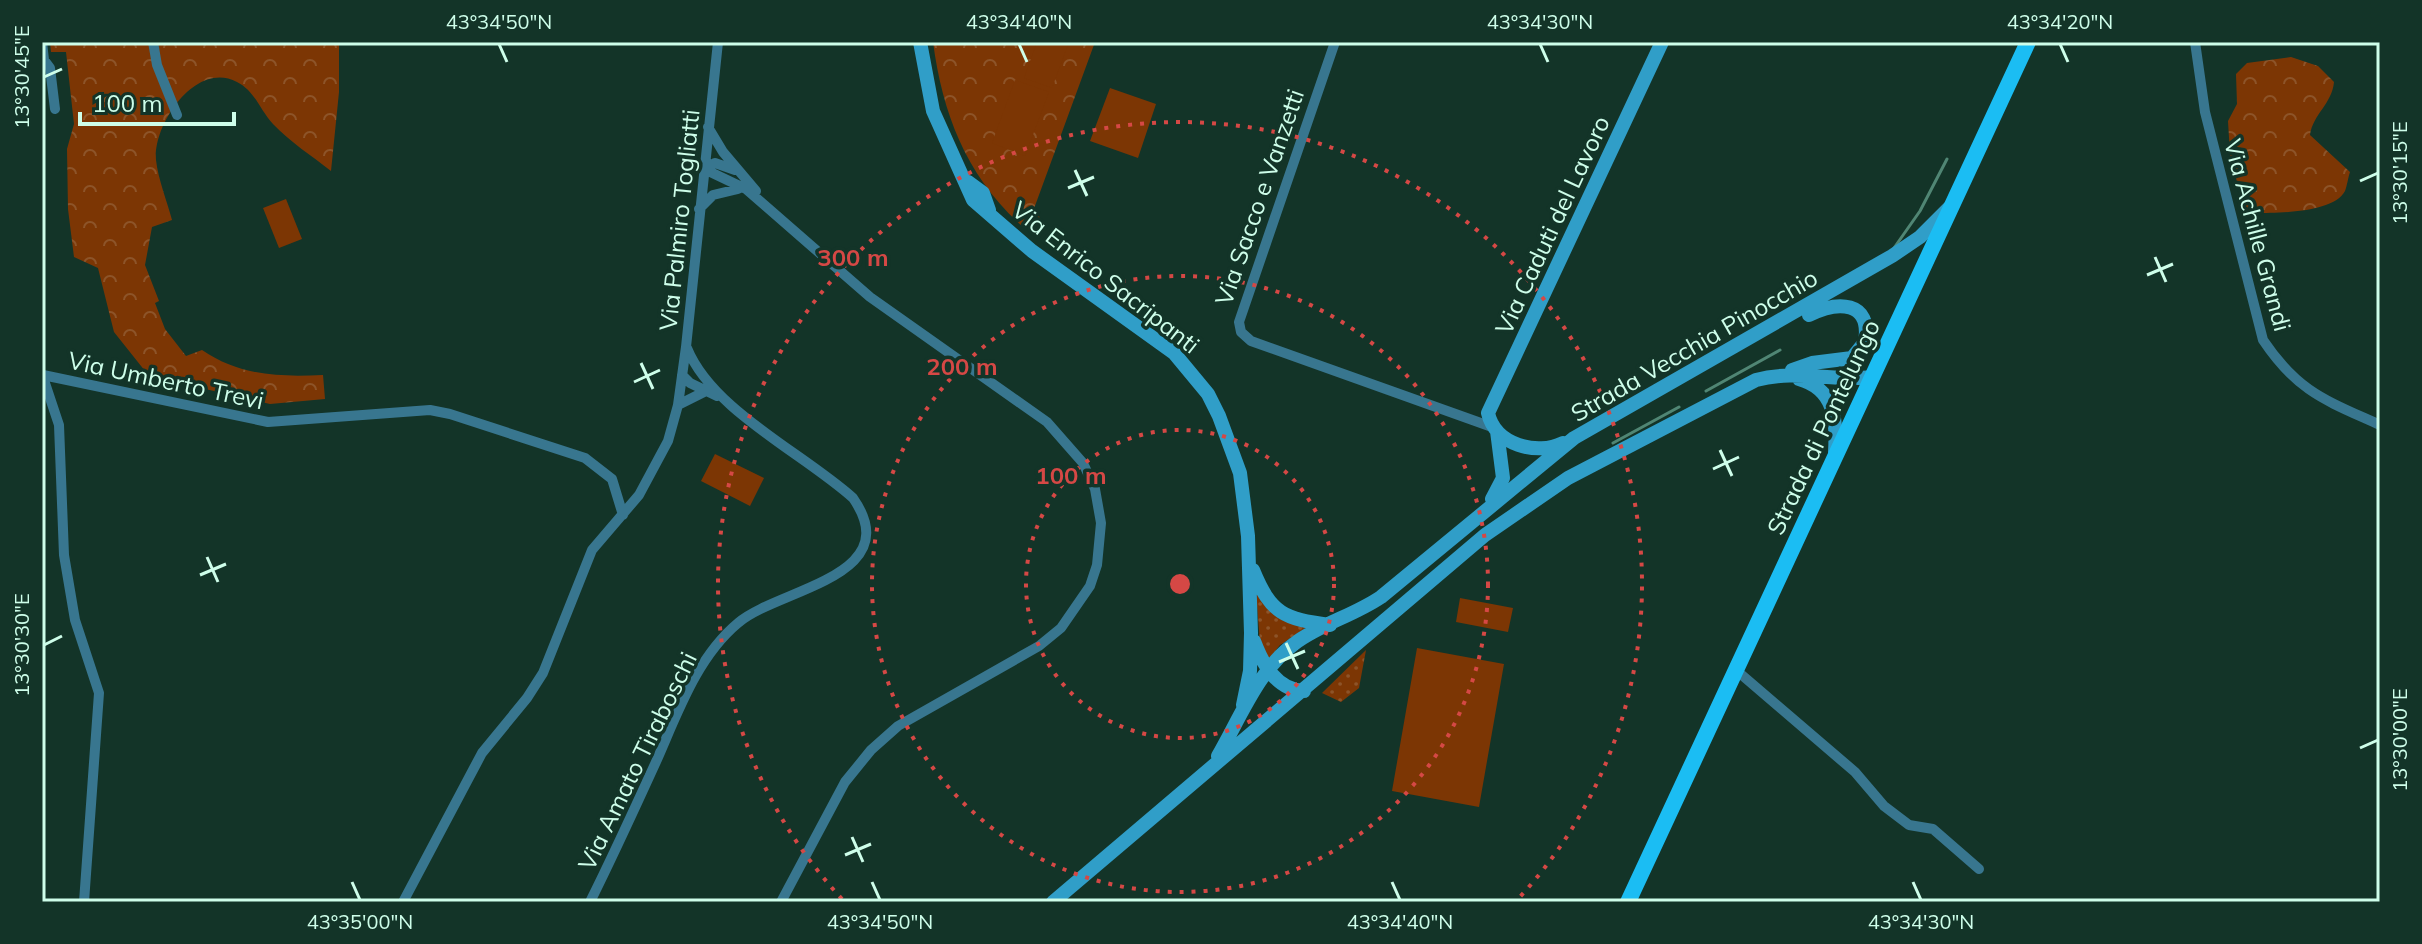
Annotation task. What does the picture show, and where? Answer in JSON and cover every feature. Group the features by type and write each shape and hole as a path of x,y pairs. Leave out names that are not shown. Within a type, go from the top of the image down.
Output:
{"main road":[{"name":"Strada di Pontelungo","path":"1628,902 2028,42"}],"street":[{"path":"42,42 44,60 50,68 55,109"},
{"path":"153,42 157,65 177,115"},
{"name":"Via Palmiro Togliatti","path":"403,902 482,753 527,698 543,673 592,550 623,515 657,465 678,405 718,42"},
{"name":"Via Enrico Sacripanti","path":"920,42 933,111 941,134 968,182 981,190 989,210 1032,251 1154,336 1199,383 1219,416 1240,473 1249,559 1250,671 1240,717"},
{"name":"Via Sacco e Vanzetti","path":"1335,42 1239,322 1241,332 1251,341 1495,429 1522,447 1542,451 1574,438"},
{"name":"Via Caduti del Lavoro","path":"1495,429 1488,413 1662,42"},
{"name":"Via Achille Grandi","path":"2195,42 2205,112 2263,340 2279,364 2307,391 2380,425"},
{"path":"708,126 723,152 767,205"},
{"path":"704,169 715,163 741,173"},
{"path":"704,169 746,189 870,297 1047,422 1083,463 1095,489 1101,523 1097,565 1090,586 1061,628 1039,646 898,726 871,750 845,782 781,902"},
{"path":"699,209 713,195 726,189 746,189"},
{"name":"Strada Vecchia Pinocchio","path":"1215,762 1268,670 1294,644 1381,597 1481,511 1574,438 1892,256 1920,237 1952,205"},
{"path":"1775,325 1796,321 1839,305 1859,313 1866,334 1865,342 1852,358 1812,363 1780,374"},
{"name":"Via Amato Tiraboschi","path":"590,902 705,659 738,622 771,602 846,571 860,553 864,522 853,498 726,400 703,378 686,347"},
{"path":"42,374 59,425 64,555 75,620 99,693 84,902"},
{"name":"Via Umberto Trevi","path":"42,374 268,422 430,410 450,414 585,458 612,479 623,515"},
{"path":"1780,374 1814,383 1827,397 1835,412 1835,456"},
{"name":"Strada Vecchia Pinocchio","path":"1053,902 1485,535 1531,501 1756,380 1780,374 1850,380 1872,377"},
{"path":"682,375 703,378"},
{"name":"Via Amato Tiraboschi","path":"682,375 726,400"},
{"path":"678,405 706,391"},
{"path":"1481,511 1498,492 1503,478 1495,429"},
{"name":"Via Enrico Sacripanti","path":"1249,559 1262,592 1285,617 1330,625"},
{"name":"Via Enrico Sacripanti","path":"1251,633 1268,670"},
{"path":"1268,670 1287,688 1304,691"},
{"path":"1736,670 1855,772 1884,806 1909,825 1933,829 1979,869"}],"green space":[{"path":"50,42 339,42 339,92 331,171 280,131 248,90 237,82 222,78 207,80 180,99 162,130 156,160 172,220 152,227 145,265 159,301 155,303 165,329 186,356 202,350 245,370 291,376 323,375 325,399 270,404 149,376 114,332 98,268 74,257 68,209 67,149 74,124 66,52 51,52"},
{"path":"933,42 1095,42 1032,214 1040,217 1032,227 1024,228 1004,208 987,188 961,144 943,95"},
{"path":"1037,42 1069,42 1052,88 1024,78"},
{"path":"2291,57 2318,66 2334,82 2330,97 2310,135 2350,172 2345,191 2338,199 2315,208 2249,213 2240,194 2230,154 2228,121 2237,104 2236,74 2247,63"},
{"path":"1015,80 1049,92 1025,156 992,143"},
{"path":"1110,88 1156,104 1138,158 1090,141"},
{"path":"286,199 302,239 279,248 263,208"},
{"path":"715,454 764,478 750,506 701,481"},
{"path":"1256,593 1282,620 1307,627 1280,645 1268,660 1260,643"},
{"path":"1460,598 1513,608 1508,632 1456,622"},
{"path":"1417,648 1504,664 1479,807 1392,791"},
{"path":"1366,650 1359,688 1341,702 1322,693"}],"waterway":[{"path":"1894,248 1920,211 1947,159"},
{"path":"1706,391 1780,350"},
{"path":"1613,443 1679,407"}]}
